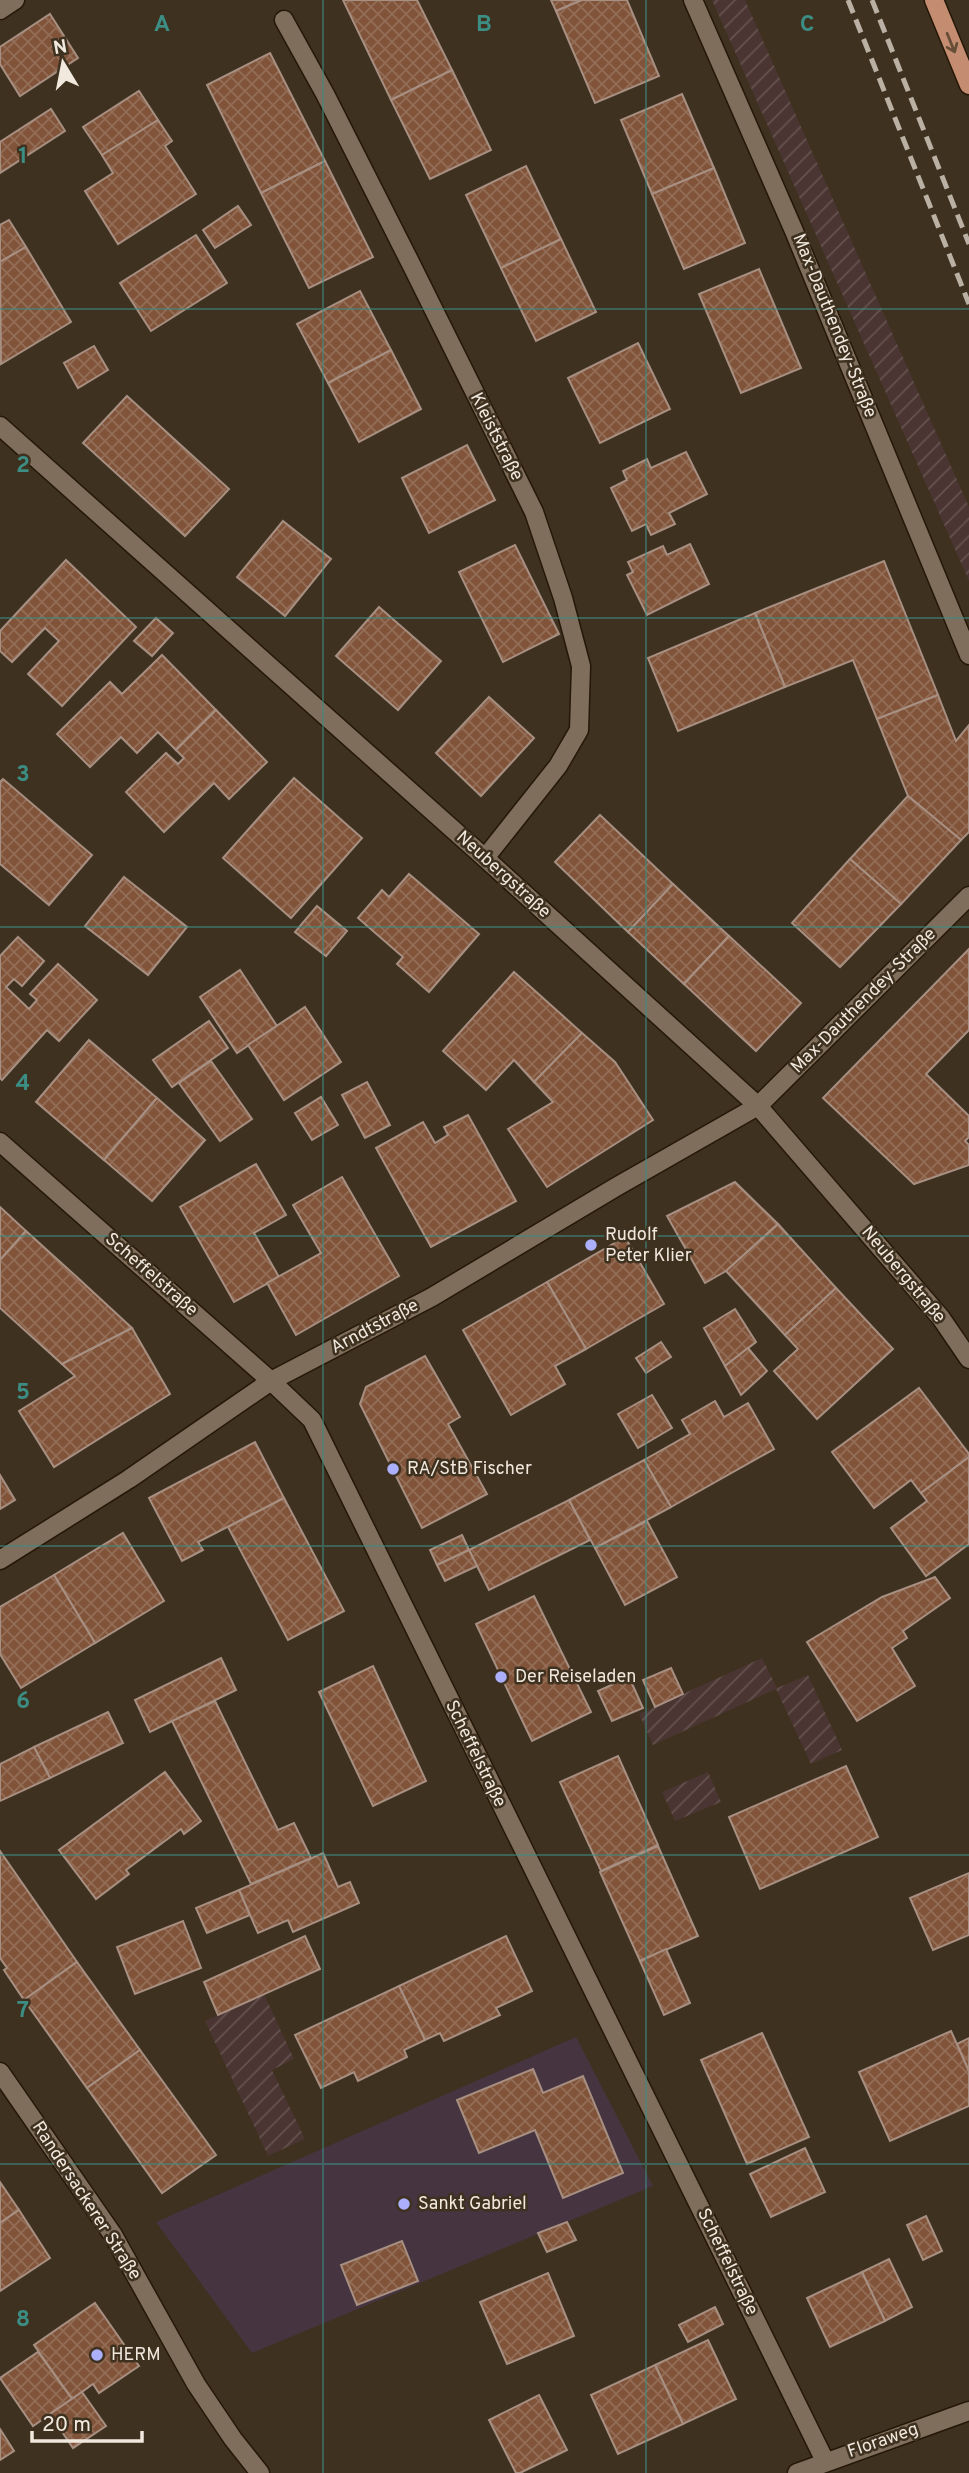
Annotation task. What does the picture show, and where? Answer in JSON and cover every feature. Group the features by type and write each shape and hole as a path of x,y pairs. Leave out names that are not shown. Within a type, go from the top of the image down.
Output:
{"main road":[{"path":"934,0 969,85"}],"street":[{"path":"0,10 15,0"},
{"name":"Max-Dauthendey-Straße","path":"693,0 794,231 969,655"},
{"name":"Kleiststraße","path":"284,20 325,94 534,512 563,598 581,666 579,730 558,766 485,858"},
{"name":"Neubergstraße","path":"0,426 485,858 758,1106 941,1318 969,1359"},
{"name":"Max-Dauthendey-Straße","path":"758,1106 969,896"},
{"name":"Arndtstraße","path":"0,1560 129,1479 271,1381 432,1297 758,1106"},
{"name":"Scheffelstraße","path":"0,1142 312,1420 825,2461"},
{"name":"Randersackerer Straße","path":"0,2072 113,2235 196,2384 260,2473"},
{"name":"Floraweg","path":"797,2473 969,2411"}],"shaded area":[{"path":"712,0 745,0 969,507 969,581"},
{"path":"762,1658 777,1688 808,1675 842,1750 811,1764 776,1689 653,1745 639,1714"},
{"path":"708,1772 721,1802 675,1821 662,1792"},
{"path":"264,1994 294,2059 272,2070 305,2139 268,2156 205,2021"},
{"name":"Sankt Gabriel","path":"576,2037 653,2186 252,2353 156,2222"}],"building":[{"path":"343,0 417,0 452,70 391,100"},
{"path":"551,0 582,0 556,11"},
{"path":"582,0 627,0 659,76 595,103 556,11"},
{"path":"50,14 78,58 20,96 0,64 0,47"},
{"path":"270,53 325,161 261,193 207,85"},
{"path":"452,70 491,150 430,179 391,100"},
{"path":"139,91 158,120 102,155 83,127"},
{"path":"682,94 714,168 652,194 621,120"},
{"path":"51,109 65,131 0,173 0,142"},
{"path":"158,120 172,141 165,146 196,194 118,244 85,191 113,173 102,155"},
{"path":"325,161 373,257 309,288 261,193"},
{"path":"526,166 561,239 501,268 466,195"},
{"path":"714,168 745,243 684,269 652,194"},
{"path":"238,206 251,225 215,248 203,230"},
{"path":"9,220 26,247 0,262 0,225"},
{"path":"196,235 227,283 151,331 120,283"},
{"path":"561,239 596,312 536,341 501,268"},
{"path":"26,247 71,322 1,364 0,262"},
{"path":"759,269 801,368 741,393 699,294"},
{"path":"360,291 391,350 328,383 297,324"},
{"path":"638,343 670,409 600,443 568,378"},
{"path":"94,346 108,370 78,388 64,363"},
{"path":"391,350 421,409 359,442 328,383"},
{"path":"127,396 229,489 185,536 83,443"},
{"path":"467,445 495,500 429,533 402,478"},
{"path":"686,452 707,494 669,513 675,524 651,535 646,524 632,531 611,488 627,480 623,471 647,459 651,468"},
{"path":"283,521 331,559 285,616 237,577"},
{"path":"690,544 709,584 647,615 627,575 633,572 628,562 663,546 667,555"},
{"path":"515,545 559,634 503,662 459,572"},
{"path":"66,560 136,627 62,706 28,674 59,641 45,628 12,662 0,651 0,631"},
{"path":"884,561 938,695 877,719 853,660 785,687 755,613"},
{"path":"379,607 441,661 398,710 336,656"},
{"path":"755,613 785,687 678,731 648,658"},
{"path":"156,618 173,633 152,656 134,641"},
{"path":"162,655 216,710 176,750 158,732 137,753 121,737 90,767 57,734 110,682 122,694"},
{"path":"938,695 956,741 969,725 969,832 961,840 908,796 877,719"},
{"path":"489,697 534,738 481,796 436,753"},
{"path":"216,710 267,762 229,799 214,783 164,832 126,792 166,753 178,764 184,758 176,750"},
{"path":"294,778 362,838 291,918 223,858"},
{"path":"3,779 92,855 49,905 0,864 0,782"},
{"path":"908,796 961,840 901,904 850,859"},
{"path":"600,815 673,884 628,932 555,862"},
{"path":"850,859 901,904 840,967 792,923"},
{"path":"409,874 479,934 429,992 397,964 403,957 358,918 382,890 389,897"},
{"path":"124,877 187,927 148,975 85,926"},
{"path":"673,884 729,936 684,984 628,932"},
{"path":"317,906 347,931 326,956 295,932"},
{"path":"729,936 801,1003 756,1051 684,984"},
{"path":"18,937 44,961 22,986 14,979 6,987 29,1009 37,1000 30,994 58,964 97,1000 59,1041 47,1030 2,1080 0,956"},
{"path":"969,949 969,1030 926,1074 969,1116 969,1137 965,1141 969,1145 969,1165 914,1184 823,1098"},
{"path":"240,970 277,1026 237,1053 200,997"},
{"path":"514,972 582,1033 534,1082 514,1060 486,1090 443,1051"},
{"path":"305,1007 341,1062 284,1100 248,1045"},
{"path":"209,1021 228,1048 172,1087 153,1060"},
{"path":"582,1033 615,1062 653,1120 547,1187 508,1129 553,1102 534,1082"},
{"path":"89,1040 157,1098 104,1160 36,1102"},
{"path":"211,1061 252,1119 220,1141 179,1083"},
{"path":"367,1082 390,1125 365,1138 342,1095"},
{"path":"321,1097 338,1125 312,1140 295,1113"},
{"path":"157,1098 205,1140 152,1201 104,1160"},
{"path":"468,1115 516,1201 431,1247 376,1148 423,1122 435,1143 448,1135 444,1127"},
{"path":"256,1164 286,1215 254,1233 279,1277 234,1302 180,1207"},
{"path":"342,1177 399,1276 296,1335 267,1283 321,1253 293,1205"},
{"path":"735,1182 778,1224 726,1271 705,1283 667,1216"},
{"path":"0,1207 26,1231 0,1260"},
{"path":"778,1224 836,1288 785,1335 726,1271"},
{"path":"26,1231 132,1328 62,1364 0,1308 0,1260"},
{"path":"625,1237 664,1304 586,1349 547,1282"},
{"path":"547,1282 586,1349 555,1366 565,1384 511,1415 463,1330"},
{"path":"836,1288 893,1349 817,1419 774,1371 798,1349 785,1335"},
{"path":"735,1309 756,1342 725,1366 704,1328"},
{"path":"132,1328 170,1394 54,1467 19,1411 75,1376 62,1364"},
{"path":"661,1342 671,1357 646,1373 636,1358"},
{"path":"748,1348 767,1371 741,1395 725,1366"},
{"path":"425,1356 460,1417 448,1424 487,1494 422,1528 360,1404 366,1387"},
{"path":"919,1388 969,1457 921,1493 911,1480 874,1508 832,1452"},
{"path":"652,1395 672,1428 638,1448 618,1414"},
{"path":"715,1401 724,1417 748,1403 774,1449 671,1507 644,1460 690,1434 682,1420"},
{"path":"255,1442 284,1498 198,1542 203,1550 182,1561 149,1498"},
{"path":"969,1457 969,1544 926,1576 891,1528 927,1501 921,1493"},
{"path":"644,1460 671,1507 595,1548 569,1500"},
{"path":"0,1475 15,1500 0,1509"},
{"path":"284,1498 344,1611 288,1640 228,1527"},
{"path":"569,1500 590,1540 489,1590 469,1550"},
{"path":"647,1521 677,1577 625,1605 595,1548"},
{"path":"123,1533 164,1601 95,1643 54,1575"},
{"path":"462,1535 469,1550 437,1565 430,1550"},
{"path":"469,1550 477,1566 445,1581 437,1565"},
{"path":"54,1575 95,1643 21,1688 0,1654 0,1607"},
{"path":"935,1577 950,1598 903,1631 907,1638 892,1648 915,1686 857,1721 807,1642 882,1597"},
{"path":"534,1596 591,1712 532,1741 476,1624"},
{"path":"221,1658 236,1690 150,1732 135,1700"},
{"path":"373,1666 426,1781 373,1806 319,1692"},
{"path":"671,1668 683,1694 655,1707 643,1680"},
{"path":"629,1677 643,1708 612,1721 598,1691"},
{"path":"215,1701 278,1830 294,1823 311,1858 251,1884 172,1721"},
{"path":"108,1712 123,1743 50,1778 34,1747"},
{"path":"34,1747 50,1778 0,1801 0,1764"},
{"path":"618,1756 658,1845 601,1871 560,1782"},
{"path":"846,1766 878,1837 760,1889 729,1817"},
{"path":"165,1772 201,1821 184,1834 181,1829 126,1870 129,1874 96,1899 59,1850"},
{"path":"658,1846 698,1936 640,1961 600,1872"},
{"path":"0,1851 77,1962 24,2000 4,1970 7,1968 0,1958"},
{"path":"323,1853 338,1887 350,1882 359,1903 293,1932 288,1920 258,1933 239,1890"},
{"path":"969,1873 969,1935 933,1950 910,1898"},
{"path":"239,1890 250,1915 207,1933 196,1908"},
{"path":"183,1921 201,1968 135,1994 117,1947"},
{"path":"305,1936 320,1969 218,2015 204,1982"},
{"path":"506,1936 532,1991 496,2008 500,2015 444,2041 440,2033 425,2040 399,1986"},
{"path":"666,1949 690,2003 664,2015 640,1961"},
{"path":"77,1962 140,2050 87,2088 24,2000"},
{"path":"399,1986 425,2040 404,2050 407,2057 358,2081 354,2072 321,2088 295,2035"},
{"path":"951,2031 969,2071 969,2106 890,2141 859,2072"},
{"path":"762,2033 809,2137 747,2164 701,2060"},
{"path":"969,2038 969,2071 957,2044"},
{"path":"140,2050 216,2155 162,2193 87,2088"},
{"path":"533,2069 543,2093 583,2076 623,2173 563,2198 535,2130 479,2153 457,2100"},
{"path":"805,2148 825,2192 771,2217 750,2174"},
{"path":"0,2182 19,2210 0,2223"},
{"path":"19,2210 50,2258 0,2291 0,2223"},
{"path":"926,2216 942,2251 923,2260 907,2225"},
{"path":"567,2222 576,2240 547,2252 538,2233"},
{"path":"402,2241 418,2281 357,2305 341,2265"},
{"path":"889,2259 912,2307 885,2321 862,2272"},
{"path":"862,2272 885,2321 830,2347 807,2298"},
{"path":"548,2273 574,2336 507,2364 480,2302"},
{"path":"95,2303 139,2366 99,2393 93,2384 72,2399 34,2345"},
{"path":"715,2307 723,2324 688,2342 679,2325"},
{"path":"708,2340 736,2399 683,2424 655,2365"},
{"path":"38,2352 72,2399 33,2426 0,2378"},
{"path":"655,2365 683,2424 618,2454 591,2395"},
{"path":"82,2392 106,2426 73,2448 50,2414"},
{"path":"539,2395 567,2450 516,2473 489,2420"},
{"path":"0,2429 14,2451 0,2460"}],"railway":[{"path":"848,0 969,304"},
{"path":"872,0 969,244"}],"place":[{"name":"Rudolf Peter Klier","path":"591,1245"},
{"name":"RA/StB Fischer","path":"393,1469"},
{"name":"Der Reiseladen","path":"501,1677"},
{"name":"Sankt Gabriel","path":"404,2204"},
{"name":"HERM","path":"97,2355"}]}
